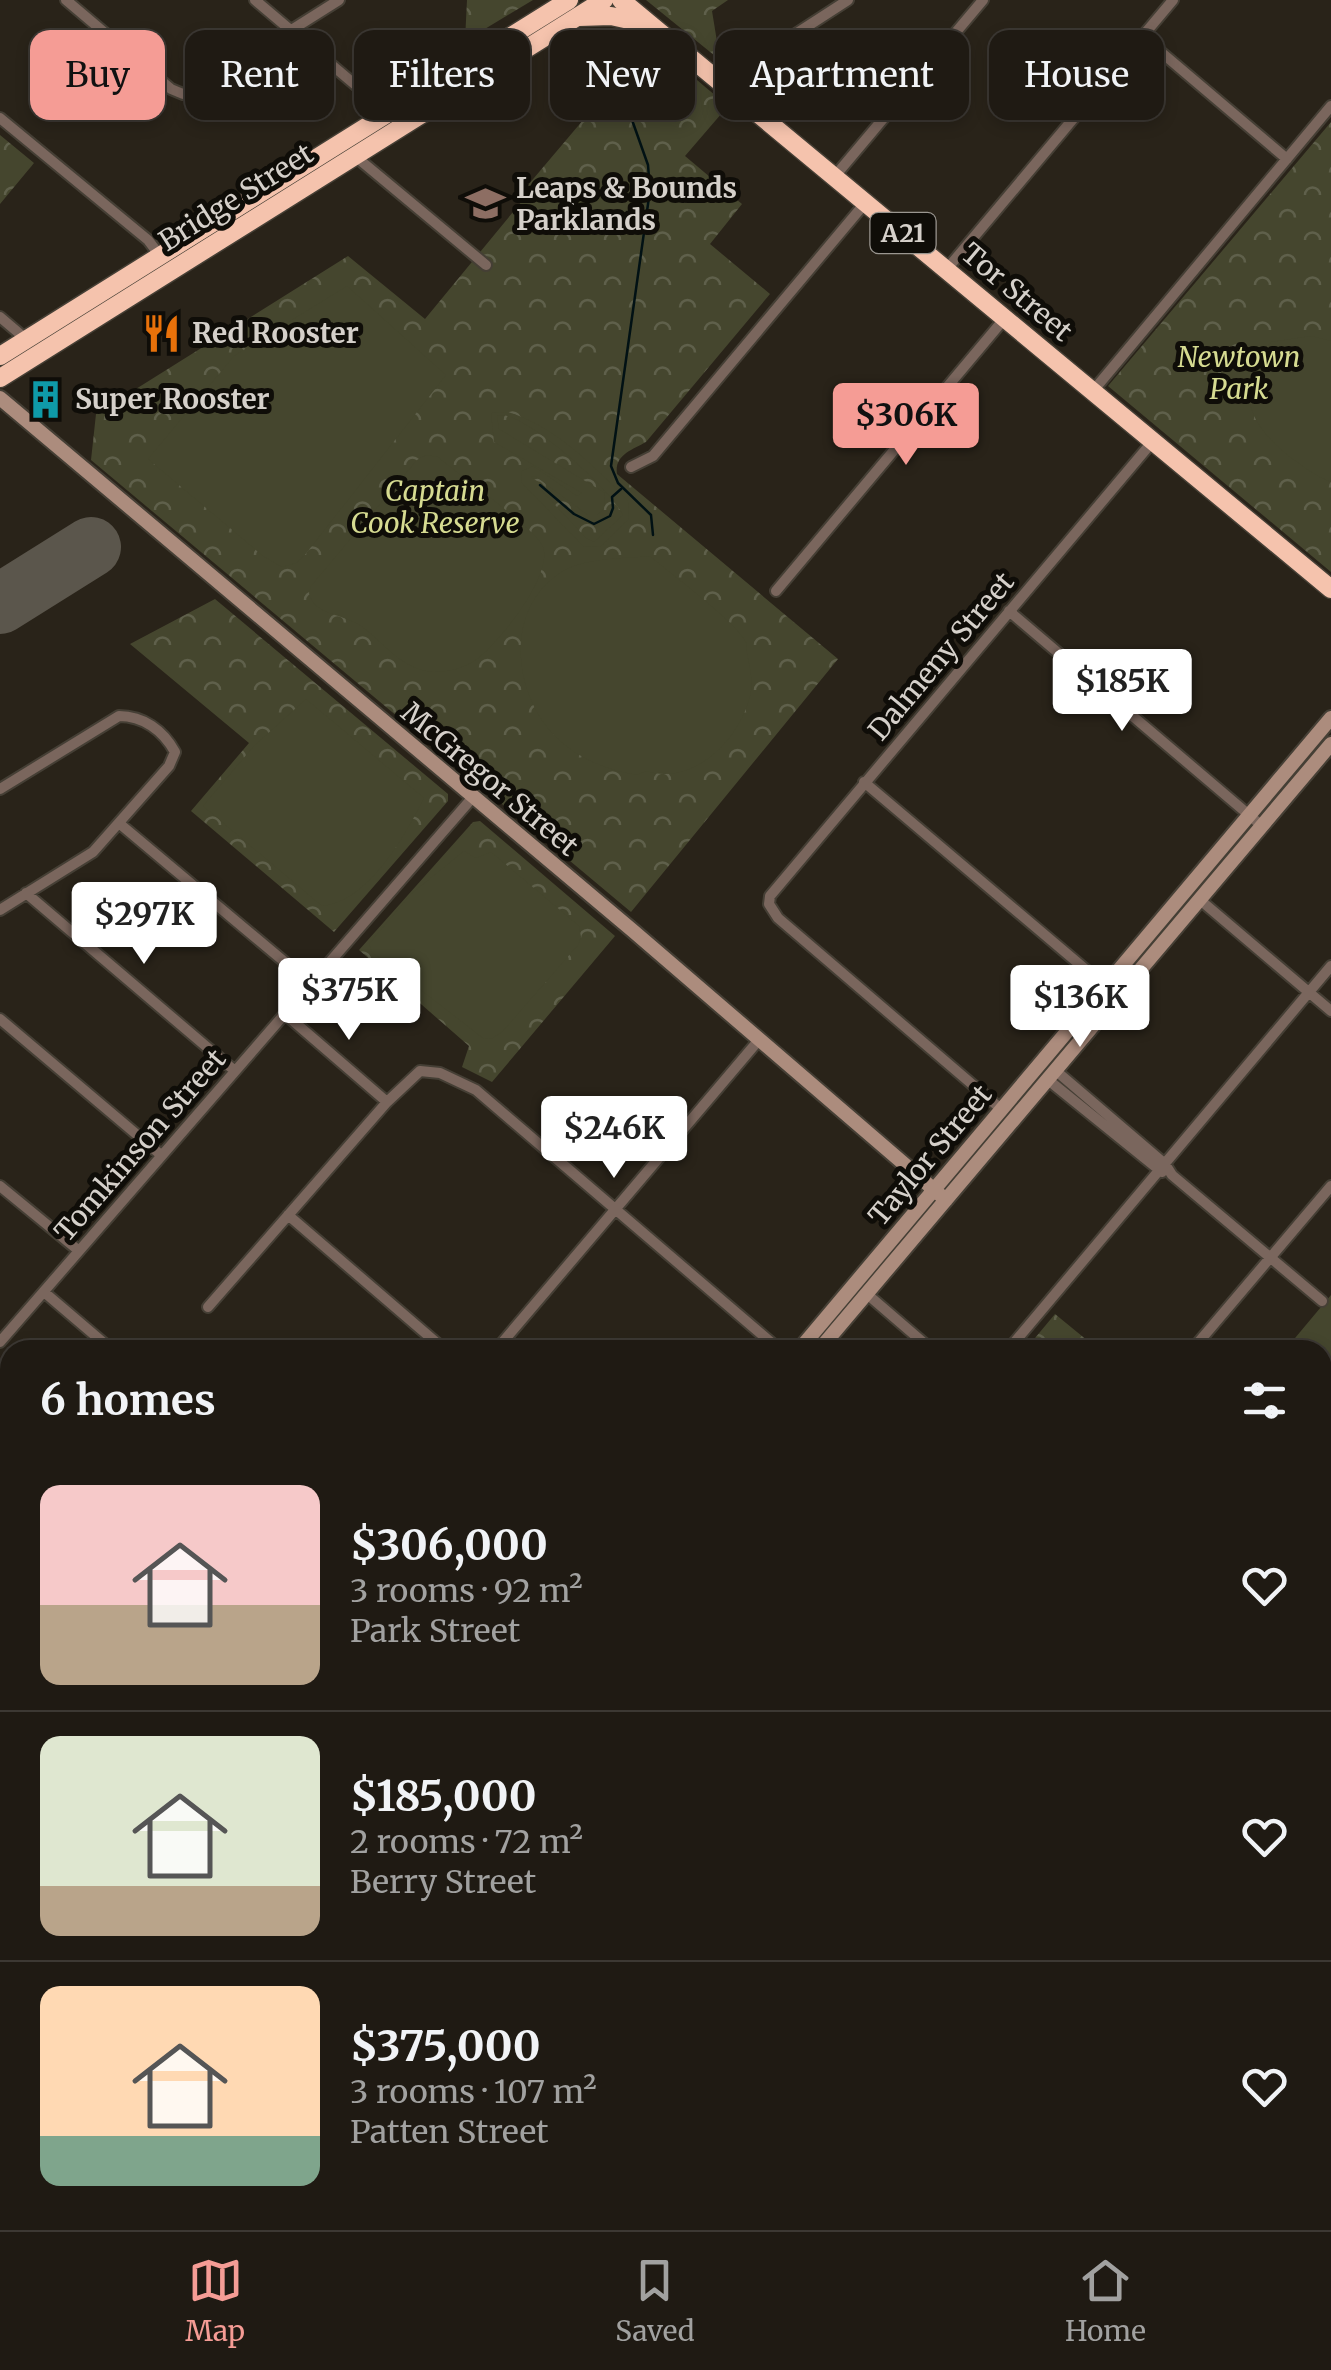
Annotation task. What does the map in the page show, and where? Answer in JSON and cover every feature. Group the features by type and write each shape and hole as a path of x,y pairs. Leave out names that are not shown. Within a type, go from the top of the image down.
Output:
{"highway":[{"name":"Bridge Street","path":"0,378 165,264 387,124 573,8 604,0"},
{"name":"Tor Street","path":"621,0 715,76"},
{"name":"A21","path":"573,8 652,26"},
{"name":"Tor Street","path":"768,120 1331,590"},
{"name":"Bridge Street","path":"0,356 355,156 387,124"}],"main road":[{"name":"McGregor Street","path":"0,398 946,1200"},
{"name":"Taylor Street","path":"807,1340 1331,718"},
{"name":"Taylor Street","path":"827,1340 1331,744"}],"street":[{"path":"66,0 172,89 185,94"},
{"path":"255,0 291,30 339,0"},
{"path":"802,30 848,0"},
{"path":"835,176 983,0"},
{"path":"1147,30 1173,0"},
{"path":"1164,55 1286,159"},
{"path":"334,66 360,88 387,124"},
{"path":"1093,391 1331,106"},
{"path":"0,118 148,240 165,264"},
{"path":"947,270 1072,120"},
{"path":"355,156 486,265"},
{"path":"631,468 653,456 866,202"},
{"path":"0,317 27,340"},
{"path":"776,592 1005,318"},
{"name":"Dalmeny Street","path":"1001,1109 778,918 769,904 775,888 1153,441"},
{"path":"1008,612 1262,826"},
{"path":"0,789 119,716 138,716 170,742 175,752 169,766 93,852 0,910"},
{"path":"864,782 1117,996"},
{"name":"Tomkinson Street","path":"2,1340 472,796"},
{"path":"120,824 310,984"},
{"path":"26,893 235,1071"},
{"path":"1200,900 1331,1010"},
{"path":"1016,1340 1331,966"},
{"path":"284,1014 387,1102"},
{"path":"0,1019 161,1154"},
{"path":"504,1340 758,1040"},
{"path":"208,1306 387,1102 420,1071 440,1073 476,1090 768,1340"},
{"path":"1051,1074 1322,1301"},
{"path":"0,1186 78,1250"},
{"path":"1200,1340 1331,1186"},
{"path":"288,1215 434,1340"},
{"path":"44,1292 100,1340"},
{"path":"866,1294 920,1340"}],"green space":[{"path":"467,0 533,0 483,30 466,30"},
{"path":"646,0 728,0 712,11 715,56 695,40 695,30 683,30"},
{"name":"Captain Cook Reserve","path":"695,78 715,95 716,120 685,156 742,204 710,244 770,294 646,442 621,458 617,474 838,659 631,912 91,460 96,414 348,256 425,319 527,195 523,191 583,120 695,120"},
{"name":"Newtown Park","path":"1331,122 1331,572 1108,386"},
{"path":"0,135 34,163 0,204"},
{"path":"347,286 446,375 304,556 282,567 263,556 148,459 234,356"},
{"path":"1311,336 1331,341 1331,482 1305,468 1275,444 1250,404 1252,375 1271,342"},
{"path":"508,412 525,418 573,449 628,501 629,519 600,547 583,546 521,482 522,471 533,466 577,496 582,493 494,442 491,413","holes":["497,416 516,419 569,456 602,488 623,515 594,542 542,491 546,487 531,477 535,476 588,515 597,515 604,509 605,493 499,429"]},
{"path":"426,455 438,457 525,526 542,545 544,557 541,572 523,606 487,651 472,662 440,672 411,666 358,624 316,605 309,593 417,460"},
{"path":"650,556 737,630 747,645 751,691 738,725 714,754 682,772 646,771 637,775 593,762 555,736 530,698 521,652 530,608 542,589 560,573 592,561"},
{"path":"215,599 448,794 448,801 334,932 191,811 249,743 130,644"},
{"path":"306,699 424,798 396,848 369,880 339,902 322,906 203,806 253,747"},
{"path":"480,821 615,936 492,1082 462,1067 469,1046 359,950 473,822"},
{"path":"464,851 476,858 491,852 579,926 581,937 493,1038 484,1039 372,952 369,944 411,894"},
{"path":"1331,1295 1331,1340 1293,1340"},
{"path":"1055,1314 1087,1340 1033,1340"}],"waterway":[{"path":"632,120 648,165 650,190 611,466 618,483 651,515 653,535"},
{"path":"540,485 574,514 594,524 610,516 612,497 621,489"}],"runway":[{"path":"0,604 91,547"}],"place":[{"name":"Leaps & Bounds Parklands","path":"486,204"},
{"name":"Red Rooster","path":"162,333"},
{"name":"Super Rooster","path":"45,399"}]}
